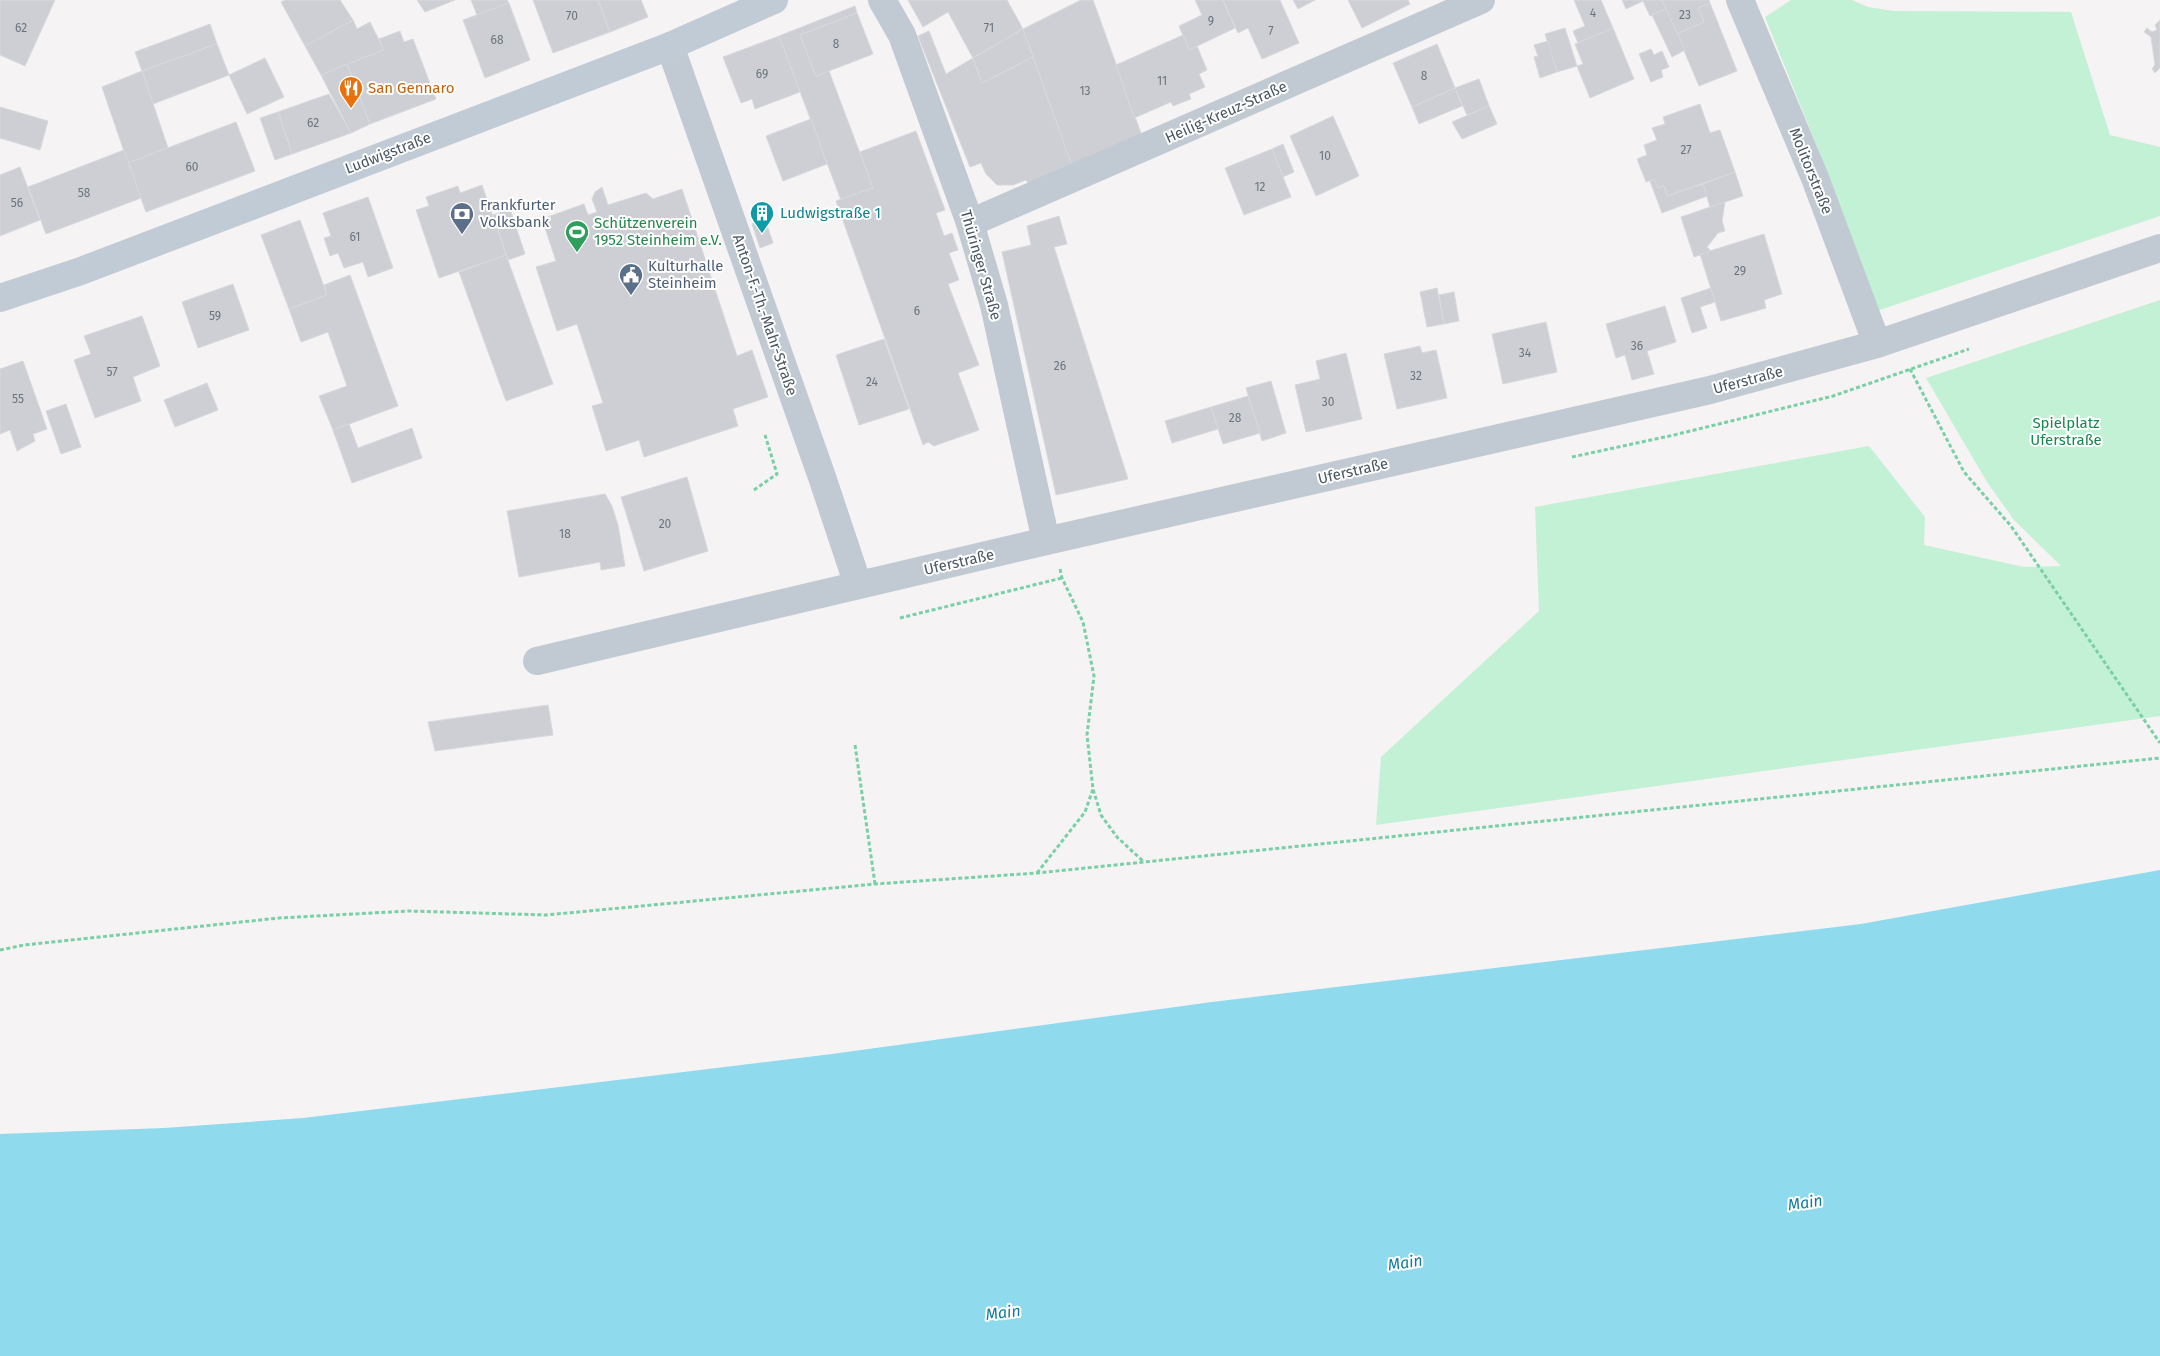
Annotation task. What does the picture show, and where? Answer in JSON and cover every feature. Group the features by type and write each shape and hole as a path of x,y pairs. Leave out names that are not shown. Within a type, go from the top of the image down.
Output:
{"main road":[{"name":"Ludwigstraße","path":"0,298 81,271 670,46 774,0"}],"street":[{"name":"Thüringer Straße","path":"882,0 902,35 970,223 998,323 1053,551"},
{"name":"Heilig-Kreuz-Straße","path":"970,223 1447,7 1481,0"},
{"name":"Molitorstraße","path":"1740,0 1815,178 1876,344"},
{"name":"Anton-F.-Th.-Mahr-Straße","path":"670,46 822,477 858,585"},
{"name":"Uferstraße","path":"537,662 858,585 1053,551 1710,390 1876,344 2160,248"}],"path":[{"path":"1910,370 1964,472 2011,526 2160,743"},
{"path":"754,490 778,474 765,435"},
{"path":"1053,551 1062,578 1083,622 1094,676 1087,735 1093,789 1101,815 1117,836 1144,862"},
{"path":"900,618 1062,578"},
{"path":"855,745 875,884"},
{"path":"0,950 24,945 279,918 409,911 546,915 875,884 1037,873 2160,758"},
{"path":"1037,873 1085,812 1093,789"}],"green space":[{"path":"1791,0 1852,0 1868,7 1894,11 2071,12 2110,135 2160,147 2160,216 1877,311 1824,164 1765,17"},
{"name":"Spielplatz Uferstraße","path":"2160,300 2160,716 1376,825 1381,757 1539,611 1535,507 1869,446 1925,517 1924,545 2024,567 2061,566 2014,520 1987,482 1926,378"}],"water":[{"name":"Main","path":"2160,870 2160,1356 0,1356 0,1134 164,1128 303,1118 832,1054 1212,1002 1861,924"}],"building":[{"path":"0,0 55,0 25,66 0,55"},
{"path":"285,0 340,0 353,20 305,46 281,2"},
{"path":"417,0 455,0 425,12"},
{"path":"471,0 507,0 509,3 477,15"},
{"path":"533,0 598,0 610,32 553,53"},
{"path":"598,0 641,0 648,17 610,32"},
{"path":"908,0 1007,0 1023,29 973,58 948,12 923,27"},
{"path":"1081,0 1093,0 1142,136 1073,169 1023,29"},
{"path":"1195,0 1223,0 1235,28 1189,50 1179,26 1202,15"},
{"path":"1223,0 1280,0 1299,43 1262,59 1248,28 1238,33"},
{"path":"1293,0 1315,0 1298,9"},
{"path":"1348,0 1408,0 1410,4 1362,28"},
{"path":"1574,0 1601,0 1613,28 1578,43 1573,31 1585,26"},
{"path":"1622,0 1662,0 1666,9 1650,16 1643,1 1626,9"},
{"path":"1662,0 1709,0 1710,3 1698,8 1704,22 1677,34"},
{"path":"509,3 530,60 485,78 463,20"},
{"path":"1710,3 1737,71 1699,86 1677,34 1704,22 1698,8"},
{"path":"855,6 857,13 800,35 816,76 829,71 873,188 841,200 779,36"},
{"path":"1666,9 1685,50 1672,57 1652,15"},
{"path":"857,13 873,54 816,76 800,35"},
{"path":"353,20 357,29 370,22 384,50 321,75 305,46"},
{"path":"2160,20 2160,68 2155,73 2152,69 2155,65 2151,37 2144,32 2147,28 2152,32 2157,30 2155,25"},
{"path":"210,24 217,44 142,71 135,52"},
{"path":"1565,28 1577,66 1557,72 1545,34"},
{"path":"1613,28 1634,79 1590,98 1577,66 1583,64 1575,44"},
{"path":"1023,29 1033,57 982,83 973,58"},
{"path":"400,31 404,42 413,39 436,99 370,124 347,64 384,50 379,39"},
{"path":"929,31 946,74 973,58 982,83 1033,57 1073,169 1033,190 1026,180 1013,185 997,185 986,174 981,163 970,167 918,36"},
{"path":"1183,35 1189,50 1197,46 1207,70 1199,74 1205,87 1189,94 1191,99 1173,106 1171,102 1134,118 1116,65"},
{"path":"779,36 800,92 755,109 752,99 741,103 723,57"},
{"path":"1548,41 1557,72 1540,78 1534,57 1538,56 1534,45"},
{"path":"217,44 229,75 153,104 142,71"},
{"path":"1437,44 1455,88 1412,107 1393,63"},
{"path":"1651,49 1654,55 1662,51 1669,67 1661,70 1663,77 1651,82 1639,54"},
{"path":"265,58 284,97 247,114 229,75"},
{"name":"San Gennaro","path":"347,64 370,124 351,133 321,75"},
{"path":"142,71 168,148 128,163 102,87"},
{"path":"1479,79 1489,106 1467,115 1455,88"},
{"path":"1455,88 1462,106 1419,124 1412,107"},
{"path":"329,94 351,133 292,154 278,112"},
{"path":"1700,104 1710,133 1720,130 1735,172 1667,196 1664,186 1658,188 1654,179 1646,182 1637,159 1647,155 1644,145 1657,140 1652,128 1665,124 1663,117"},
{"path":"1489,106 1497,124 1462,139 1452,122"},
{"path":"0,107 48,121 40,150 0,138"},
{"path":"278,112 292,154 275,160 260,118"},
{"path":"1333,116 1359,176 1316,196 1290,136"},
{"path":"811,119 827,164 783,181 766,136"},
{"path":"236,122 255,171 146,212 128,163"},
{"path":"916,131 945,210 936,213 944,236 952,233 958,250 949,253 959,280 948,284 979,365 958,373 979,430 934,446 928,442 923,445 836,201 873,188 860,152"},
{"path":"1283,144 1294,172 1283,177 1272,149"},
{"path":"1272,149 1291,197 1244,215 1225,168"},
{"path":"124,150 141,198 46,234 28,187"},
{"path":"20,167 40,220 0,236 0,175"},
{"path":"1735,172 1743,196 1710,207 1703,184"},
{"path":"1654,179 1658,188 1664,186 1667,196 1703,184 1707,196 1662,213 1650,181"},
{"name":"Frankfurter Volksbank","path":"482,185 506,255 439,278 416,210 429,206 426,197 458,186 460,193"},
{"name":"Kulturhalle Steinheim","path":"602,187 608,205 646,193 653,199 682,189 737,356 752,350 768,397 733,409 738,426 644,457 639,440 606,451 592,406 603,403 577,324 557,331 536,267 556,261 542,219 584,204 588,215 597,212 592,199 595,192"},
{"path":"368,197 393,268 368,277 363,262 344,268 338,253 330,256 324,238 331,236 323,213"},
{"path":"1725,202 1722,221 1725,231 1718,233 1707,247 1711,251 1694,257 1681,217"},
{"path":"510,209 525,254 508,260 493,215"},
{"path":"1059,216 1067,244 1054,247 1128,479 1056,495 1002,252 1031,245 1027,226"},
{"name":"Ludwigstraße 1","path":"765,219 773,243 760,248 752,224"},
{"path":"300,220 327,295 289,309 261,235"},
{"path":"1764,234 1782,294 1764,300 1766,308 1721,321 1700,254"},
{"path":"506,255 553,384 506,401 459,272"},
{"path":"350,275 398,406 333,430 319,396 347,386 328,332 301,342 289,309 327,295 324,285"},
{"path":"233,284 249,330 198,348 182,302"},
{"path":"1437,288 1444,324 1427,327 1420,292"},
{"path":"1711,288 1715,302 1700,307 1707,328 1692,333 1681,298"},
{"path":"1454,292 1459,321 1444,324 1439,295"},
{"path":"1665,306 1676,342 1647,351 1654,374 1632,380 1625,355 1616,358 1606,324"},
{"path":"142,316 160,366 133,377 141,401 95,418 74,360 91,354 84,336"},
{"path":"1546,322 1557,372 1503,384 1492,334"},
{"path":"884,339 909,409 859,425 836,355"},
{"path":"1420,346 1422,353 1436,350 1447,398 1397,409 1384,354"},
{"path":"1346,353 1362,419 1306,432 1295,385 1320,379 1316,361"},
{"path":"23,361 47,429 33,434 35,441 17,451 10,430 0,434 0,369"},
{"path":"1271,381 1286,433 1262,441 1246,388"},
{"path":"207,383 218,410 175,427 164,400"},
{"path":"1248,396 1260,433 1223,444 1211,407"},
{"path":"66,404 81,447 61,454 46,411"},
{"path":"1211,407 1218,429 1172,443 1165,421"},
{"path":"349,424 358,448 412,428 422,458 352,483 333,430"},
{"path":"687,477 708,551 644,571 621,497"},
{"path":"605,494 612,506 618,525 625,566 601,570 600,562 519,577 507,511"},
{"path":"548,705 553,735 435,751 428,722"}],"place":[{"name":"San Gennaro","path":"351,109"},
{"name":"Ludwigstraße 1","path":"762,234"},
{"name":"Frankfurter Volksbank","path":"462,235"},
{"name":"Schützenverein 1952 Steinheim e.V.","path":"577,253"},
{"name":"Kulturhalle Steinheim","path":"631,296"}]}
